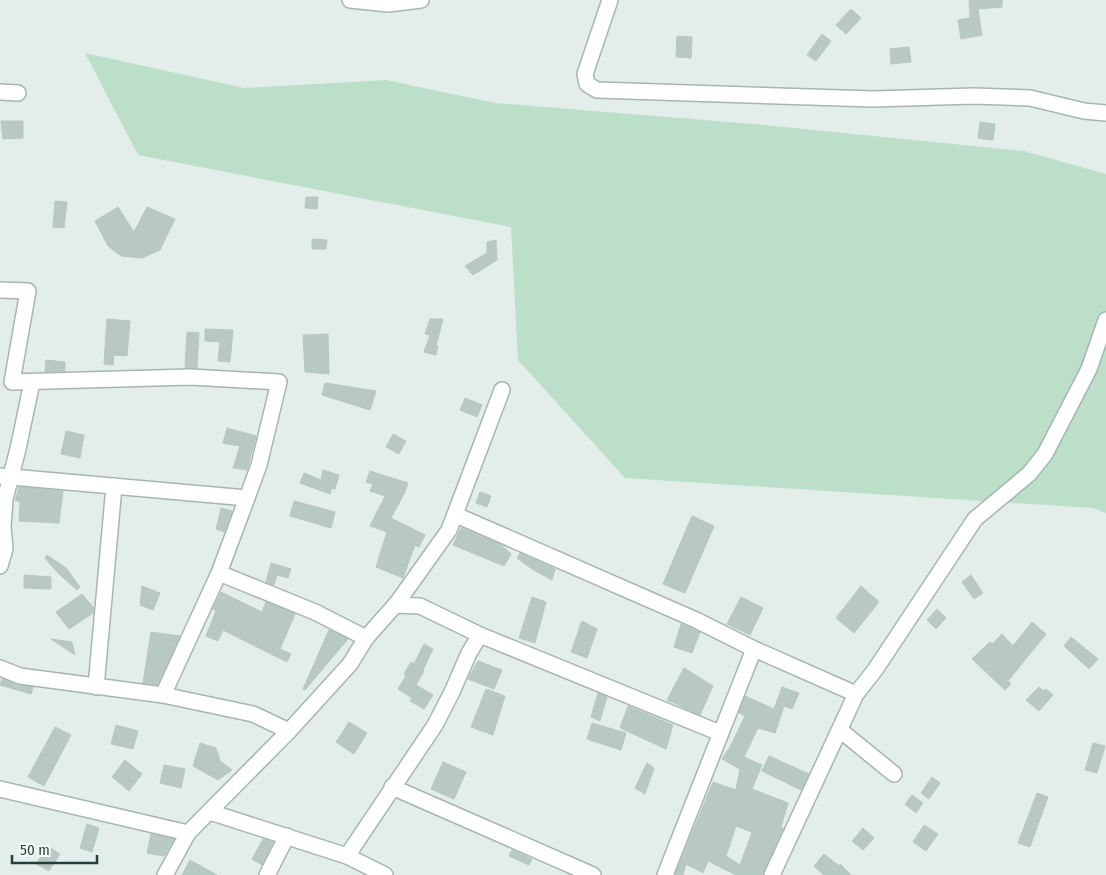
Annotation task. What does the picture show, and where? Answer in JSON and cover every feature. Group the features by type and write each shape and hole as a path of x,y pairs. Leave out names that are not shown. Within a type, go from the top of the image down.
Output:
{"street":[{"path":"350,0 388,4 421,0"},
{"path":"610,0 585,74 587,84 598,90 873,99 974,96 1030,98 1084,111 1106,113"},
{"path":"604,19 623,0"},
{"path":"0,92 18,93"},
{"path":"0,290 28,291 6,382 182,378 279,382 259,465 247,498 219,573 163,695"},
{"path":"772,875 856,694 875,670 975,519 995,500 1029,474 1044,454 1090,369 1106,320"},
{"path":"0,566 5,550 3,527 6,477 32,382"},
{"path":"165,875 188,832 289,731 350,664 366,638 395,605 449,530 502,390"},
{"path":"6,477 247,498"},
{"path":"96,687 114,486"},
{"path":"456,515 696,620 754,649 856,694"},
{"path":"219,573 316,612 366,638"},
{"path":"411,584 420,606"},
{"path":"395,605 420,606 480,635 720,733"},
{"path":"346,856 435,724 452,692 469,653 480,635"},
{"path":"664,875 754,649"},
{"path":"0,668 20,676 163,695 253,714 289,731"},
{"path":"840,730 894,774"},
{"path":"392,787 593,875"},
{"path":"0,789 188,832"},
{"path":"210,812 346,856 385,875"},
{"path":"267,875 287,836"}],"green space":[{"path":"85,53 244,88 386,80 495,103 754,124 1024,151 1106,174 1106,513 1092,508 625,478 518,360 511,227 138,155"}],"building":[{"path":"969,0 1002,0 1002,7 978,9 982,35 961,39 958,20 970,18"},
{"path":"851,9 861,18 846,34 836,25"},
{"path":"822,34 831,41 816,61 807,55"},
{"path":"677,36 692,37 691,58 676,57"},
{"path":"909,47 911,62 891,64 890,49"},
{"path":"1,121 23,121 23,138 3,139"},
{"path":"980,122 995,124 993,140 978,138"},
{"path":"306,197 318,197 317,209 305,208"},
{"path":"55,201 67,202 64,228 53,227"},
{"path":"118,207 134,232 147,207 175,219 160,250 142,258 121,256 108,246 95,221"},
{"path":"312,239 327,240 326,249 312,249"},
{"path":"496,240 497,260 473,275 465,266 487,253 487,242"},
{"path":"107,319 130,321 127,356 114,355 113,365 104,364"},
{"path":"430,319 443,319 436,346 438,346 436,355 424,352 430,335 425,334"},
{"path":"205,329 233,330 230,362 218,361 220,342 205,341"},
{"path":"187,332 199,333 197,368 185,368"},
{"path":"328,334 329,374 305,372 303,335"},
{"path":"46,360 65,362 65,371 45,372"},
{"path":"325,383 376,391 370,410 322,395"},
{"path":"465,398 482,405 477,417 460,410"},
{"path":"227,428 256,436 247,470 233,468 240,446 223,443"},
{"path":"66,431 84,435 80,458 61,454"},
{"path":"393,434 406,441 399,454 386,447"},
{"path":"323,470 339,475 335,489 332,488 330,494 300,483 304,473 321,480"},
{"path":"370,471 408,483 391,518 425,535 419,547 415,545 403,578 376,567 387,532 370,526 385,496 370,491 373,484 366,482"},
{"path":"19,487 63,491 59,523 19,521 20,501 15,501"},
{"path":"480,492 491,496 487,507 476,503"},
{"path":"294,501 335,512 331,528 290,516"},
{"path":"221,508 232,511 224,532 216,529"},
{"path":"692,516 714,526 685,593 663,584"},
{"path":"461,528 501,545 511,554 504,566 453,545"},
{"path":"520,553 555,569 552,580 517,558"},
{"path":"47,555 66,568 80,587 77,590 45,558"},
{"path":"271,563 291,569 288,578 277,575 274,585 266,582"},
{"path":"24,575 51,577 51,589 24,588"},
{"path":"971,575 983,593 974,599 962,582"},
{"path":"142,586 160,593 153,610 140,605"},
{"path":"861,586 879,602 854,633 836,618"},
{"path":"221,592 262,612 266,602 295,614 280,649 291,654 287,662 223,630 218,641 206,636 216,611 213,609"},
{"path":"82,594 94,608 93,613 69,629 56,612"},
{"path":"532,597 546,602 535,643 519,638"},
{"path":"741,597 763,608 750,635 727,624"},
{"path":"937,609 946,618 936,629 927,620"},
{"path":"582,621 597,629 587,658 571,652"},
{"path":"1032,622 1046,634 1008,681 1011,684 1005,690 972,659 990,642 992,644 1002,634 1013,646"},
{"path":"681,624 700,632 692,653 674,647"},
{"path":"329,630 348,639 305,690 303,689"},
{"path":"151,632 180,636 157,685 143,683"},
{"path":"1071,637 1098,659 1089,669 1064,646"},
{"path":"51,639 72,642 75,655"},
{"path":"424,644 433,649 416,685 433,695 424,709 410,701 412,698 398,689 406,676 404,674 411,662 414,664"},
{"path":"478,661 502,670 494,689 468,679"},
{"path":"684,668 713,686 700,715 667,700"},
{"path":"2,679 17,685 33,687 31,694 0,685"},
{"path":"782,687 799,693 792,709 784,706 775,733 758,728 744,757 762,765 752,789 788,803 781,827 783,828 763,875 736,875 708,861 703,873 686,864 683,875 675,875 713,782 736,790 740,769 722,759 745,716 739,713 745,696 774,709","holes":["736,826 752,832 740,865 726,856"]},
{"path":"1039,687 1044,691 1046,689 1053,695 1039,711 1026,700"},
{"path":"486,689 505,696 493,735 471,727"},
{"path":"598,693 607,697 600,721 591,717"},
{"path":"628,706 673,725 666,749 620,728"},
{"path":"349,722 367,733 354,754 336,742"},
{"path":"592,723 626,733 621,750 587,739"},
{"path":"116,725 138,731 133,749 111,744"},
{"path":"55,727 71,735 44,786 28,777"},
{"path":"200,743 216,748 220,761 232,770 218,780 193,766"},
{"path":"1093,743 1105,746 1097,773 1085,770"},
{"path":"769,756 809,774 801,790 762,771"},
{"path":"125,760 142,774 129,791 112,777"},
{"path":"443,762 466,772 454,799 431,789"},
{"path":"647,763 654,768 645,794 635,788"},
{"path":"164,765 185,769 181,788 160,783"},
{"path":"932,777 940,783 929,799 921,793"},
{"path":"1037,793 1048,797 1030,847 1018,843"},
{"path":"912,795 923,803 916,813 905,804"},
{"path":"87,824 99,828 92,852 80,848"},
{"path":"924,825 938,834 926,851 913,842"},
{"path":"863,828 874,838 863,850 852,841"},
{"path":"151,834 174,839 164,856 147,853"},
{"path":"263,839 273,842 262,865 252,859"},
{"path":"47,846 60,854 49,871 36,864"},
{"path":"512,850 532,859 529,865 509,856"},
{"path":"824,854 839,866 840,864 851,875 824,875 814,866"},
{"path":"190,860 217,875 182,875"}]}
